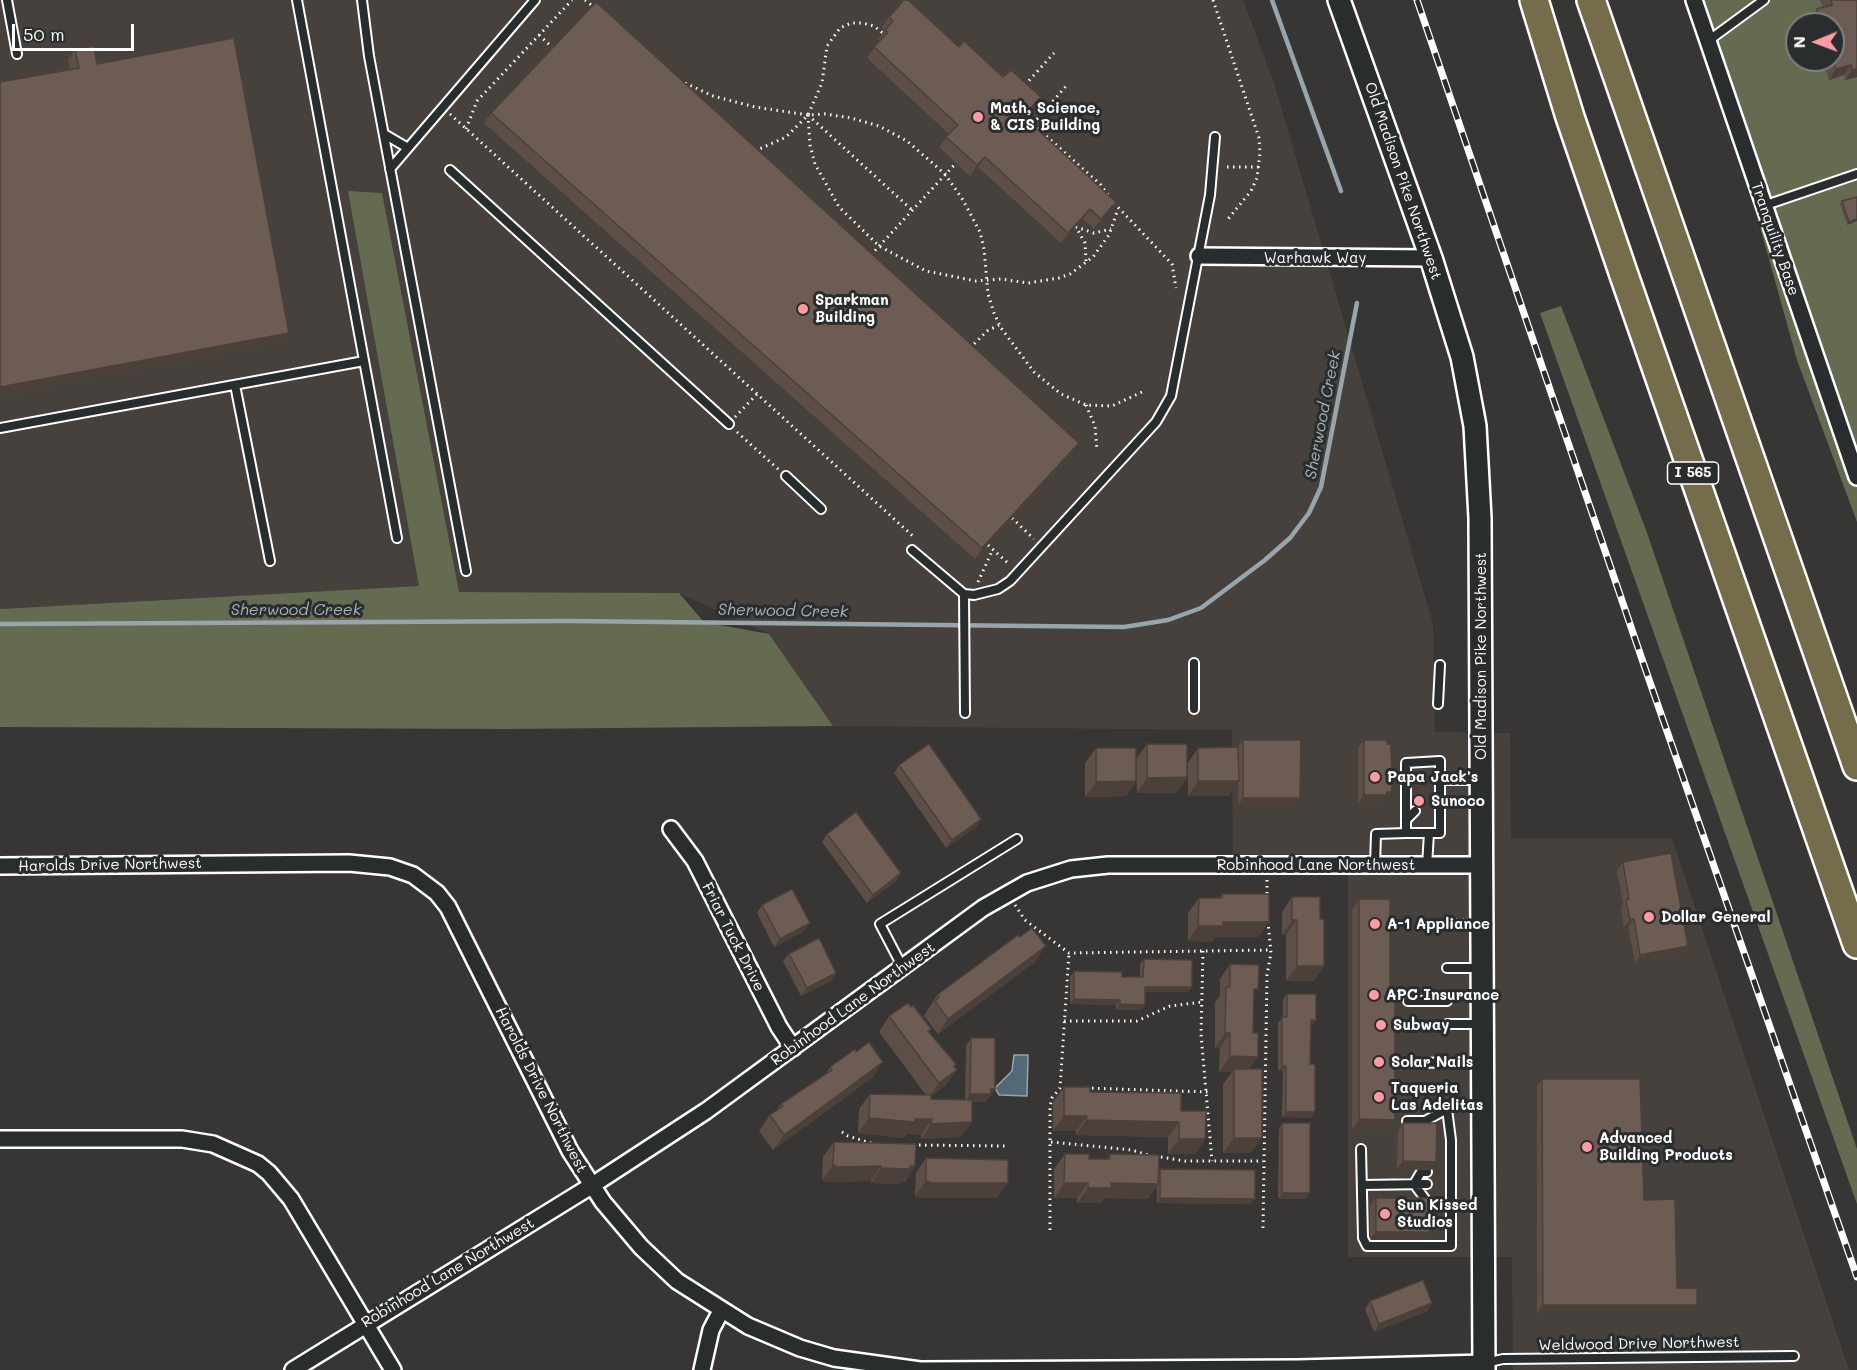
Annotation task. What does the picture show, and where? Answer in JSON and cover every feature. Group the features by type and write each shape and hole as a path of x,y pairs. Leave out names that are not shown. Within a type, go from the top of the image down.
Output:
{"highway":[{"name":"I 565","path":"1534,0 1570,117 1621,267 1857,944"},
{"path":"1591,0 1857,766"}],"main road":[{"name":"Old Madison Pike Northwest","path":"1339,0 1431,258 1462,357 1476,437 1480,518 1484,1366"}],"street":[{"name":"Tranquility Base","path":"1694,0 1857,477"},
{"name":"Warhawk Way","path":"1199,256 1431,258"},
{"name":"Friar Tuck Drive","path":"671,829 695,861 779,1027 793,1048"},
{"name":"Harolds Drive Northwest","path":"0,866 349,863 390,867 413,875 432,888 448,907 570,1150 591,1186 630,1233 664,1270 721,1311 764,1334 817,1354 886,1367 960,1370 1484,1366"},
{"name":"Robinhood Lane Northwest","path":"293,1370 365,1323 591,1186 706,1111 1007,893 1058,872 1094,866 1482,865"},
{"path":"0,1139 182,1139 213,1144 245,1156 269,1173 291,1199 393,1370"},
{"path":"702,1370 709,1336 721,1311"}],"lane":[{"path":"7,0 17,54"},
{"path":"297,0 397,538"},
{"path":"362,0 390,169 466,571"},
{"path":"390,169 535,0"},
{"path":"1708,41 1764,0"},
{"path":"384,134 408,148"},
{"path":"912,550 964,594 986,592 1010,581 1160,417 1171,396 1199,256 1210,195 1215,137"},
{"path":"450,170 729,424"},
{"path":"1763,206 1857,174"},
{"path":"0,428 364,361"},
{"path":"235,385 270,561"},
{"path":"786,476 821,508"},
{"path":"964,594 965,713"},
{"path":"1194,663 1194,709"},
{"path":"1438,704 1440,665"},
{"path":"1375,867 1376,834 1440,833 1440,761 1406,763 1406,833"},
{"path":"1430,796 1440,784 1481,780"},
{"path":"1406,820 1415,811"},
{"path":"1427,866 1429,833"},
{"path":"903,968 880,924 1017,839"},
{"path":"1447,924 1482,924"},
{"path":"1447,968 1483,968"},
{"path":"1408,1001 1447,1001"},
{"path":"1447,1024 1483,1024"},
{"path":"1407,1063 1483,1062"},
{"path":"1361,1149 1363,1238 1367,1246 1451,1246 1448,1172 1451,1140 1447,1109 1425,1121 1407,1121"},
{"path":"1414,1184 1421,1172 1427,1172"},
{"path":"1414,1184 1428,1203"},
{"path":"1362,1185 1427,1184"},
{"name":"Weldwood Drive Northwest","path":"1484,1366 1509,1359 1794,1356"}],"path":[{"path":"466,129 477,101 572,0"},
{"path":"585,0 600,12"},
{"path":"1213,0 1259,138 1259,167 1251,191 1228,219"},
{"path":"752,153 786,136 808,115 822,83 827,46 831,37 851,23 874,26 884,34"},
{"path":"539,34 554,49"},
{"path":"1018,93 1054,53"},
{"path":"683,82 741,104 808,115 838,115 879,126 919,150 945,174 963,200 980,232 987,264 988,294 999,325 1034,372 1061,394 1086,405 1112,406 1142,392"},
{"path":"1028,129 1067,84"},
{"path":"442,107 921,543"},
{"path":"808,115 912,210"},
{"path":"808,115 810,145 824,184 851,222 879,246 926,271 964,280 1042,282 1070,274 1086,262 1102,245 1118,209"},
{"path":"1032,124 1101,185 1118,209 1172,264 1176,288"},
{"path":"863,263 956,163"},
{"path":"1227,166 1259,167"},
{"path":"1086,262 1085,243 1076,227 1094,233 1111,229"},
{"path":"964,355 987,331 999,325"},
{"path":"757,394 729,424 786,476"},
{"path":"1086,405 1095,426 1097,451"},
{"path":"1012,518 1034,538"},
{"path":"1026,547 1040,532"},
{"path":"988,545 1010,565"},
{"path":"986,582 976,582 993,549"},
{"path":"1005,570 1018,556"},
{"path":"1267,865 1268,900"},
{"path":"1007,893 1025,920 1069,953 1270,950"},
{"path":"1263,1228 1267,975 1270,950 1268,912"},
{"path":"1203,951 1202,1041 1212,1161"},
{"path":"1050,1230 1051,1100 1062,1088 1069,953"},
{"path":"1064,1021 1137,1021 1170,1006 1203,1002"},
{"path":"1081,1088 1208,1092"},
{"path":"842,1131 848,1136 875,1144"},
{"path":"1051,1142 1132,1150 1180,1161 1263,1161"},
{"path":"910,1145 1005,1146"}],"shaded area":[{"path":"0,0 1243,0 1274,83 1433,624 1435,732 1510,733 1511,838 1672,838 1849,1370 1513,1370 1512,1257 1348,1257 1348,875 1233,875 1232,730 833,726 769,634 679,593 459,592 419,586 0,609"}],"green space":[{"path":"1697,0 1857,0 1857,522 1797,360"},
{"path":"348,191 382,193 459,592 679,593 704,622 769,634 833,726 507,729 0,727 0,609 419,586"},
{"path":"1561,306 1646,530 1857,1149 1857,1204 1540,313"}],"water":[{"path":"1014,1055 1028,1055 1027,1096 999,1095 995,1088 1012,1071"}],"building":[{"name":"Math, Science, & CIS Building","path":"904,0 908,0 959,47 964,41 1003,77 1011,70 1041,97 1023,116 1116,202 1101,219 1090,209 1068,233 985,157 977,165 946,137 958,125 874,47 888,32 885,30 893,21 889,17"},
{"path":"1831,0 1857,0 1857,69 1852,70 1851,65 1845,67 1845,12 1818,12 1817,9 1832,5"},
{"name":"Sparkman Building","path":"596,2 1079,443 982,548 491,113"},
{"path":"234,38 289,333 0,387 0,82 79,68 75,49 94,46 97,64"},
{"path":"1857,197 1857,219 1849,222 1842,201"},
{"path":"1243,740 1301,740 1300,798 1243,798"},
{"path":"1364,740 1387,740 1387,744 1391,744 1392,792 1387,792 1386,795 1364,795"},
{"path":"929,744 981,819 952,840 899,765"},
{"path":"1147,744 1187,744 1187,777 1147,778"},
{"path":"1238,747 1239,781 1198,781 1198,748"},
{"path":"1096,748 1136,748 1136,781 1096,782"},
{"path":"856,812 901,873 873,895 827,834"},
{"name":"Dollar General","path":"1671,853 1688,946 1640,955 1634,919 1630,920 1626,900 1629,899 1623,862"},
{"path":"792,889 810,923 780,939 762,905"},
{"path":"1222,894 1269,894 1269,922 1223,922 1223,926 1198,926 1199,898 1222,898"},
{"path":"1292,897 1320,897 1320,919 1324,919 1324,966 1297,966 1297,920 1292,920"},
{"path":"1359,899 1390,899 1390,992 1395,992 1395,1120 1359,1119"},
{"path":"1032,928 1046,946 948,1019 935,1001 939,997 937,995 1018,935 1020,937"},
{"path":"819,938 836,973 807,988 789,954"},
{"path":"1144,959 1192,960 1192,987 1145,987 1145,1005 1120,1004 1120,1000 1074,999 1074,971 1122,972 1122,977 1143,977"},
{"path":"1230,964 1259,965 1258,989 1254,989 1253,1033 1258,1033 1258,1057 1230,1056 1230,1033 1225,1033 1226,987 1230,987"},
{"path":"1287,994 1316,994 1316,1020 1311,1020 1310,1064 1315,1064 1315,1112 1286,1112 1286,1066 1282,1066 1282,1017 1287,1017"},
{"path":"908,1003 911,1007 913,1005 931,1029 928,1031 956,1064 954,1066 957,1070 939,1083 889,1016"},
{"path":"971,1038 995,1038 995,1089 991,1089 991,1094 970,1094"},
{"path":"869,1042 883,1062 784,1135 770,1115 783,1106 781,1104 832,1070 830,1067"},
{"path":"1234,1069 1262,1069 1262,1138 1234,1138"},
{"name":"Advanced Building Products","path":"1542,1079 1640,1079 1644,1200 1675,1199 1677,1288 1697,1288 1697,1305 1543,1305"},
{"path":"1064,1087 1090,1087 1090,1092 1181,1093 1181,1111 1206,1111 1205,1139 1179,1139 1179,1122 1086,1120 1087,1116 1064,1116"},
{"path":"870,1094 931,1095 931,1099 972,1100 972,1122 931,1124 932,1119 915,1119 915,1122 869,1118"},
{"path":"1282,1123 1310,1123 1310,1193 1282,1193"},
{"path":"1403,1123 1437,1123 1436,1162 1403,1161"},
{"path":"834,1142 916,1144 915,1166 910,1166 910,1169 881,1168 881,1166 838,1167 833,1165"},
{"path":"1065,1154 1089,1154 1089,1159 1110,1159 1110,1154 1159,1155 1158,1184 1111,1183 1111,1188 1088,1188 1088,1183 1064,1183"},
{"path":"926,1158 1008,1160 1008,1183 931,1183 926,1181"},
{"path":"1160,1169 1255,1170 1255,1199 1160,1198"},
{"path":"1376,1198 1430,1198 1430,1232 1376,1232"},
{"path":"1423,1280 1432,1303 1379,1324 1370,1301"}],"waterway":[{"name":"Sherwood Creek","path":"1272,0 1341,191"},
{"name":"Sherwood Creek","path":"0,624 568,621 1124,627 1168,620 1201,608 1265,560 1290,538 1309,513 1321,487 1357,303"}],"railway":[{"path":"1417,0 1645,668 1857,1277"}],"place":[{"name":"Math, Science, & CIS Building","path":"978,117"},
{"name":"Sparkman Building","path":"803,309"},
{"name":"Papa Jack's","path":"1375,777"},
{"name":"Sunoco","path":"1419,801"},
{"name":"Dollar General","path":"1649,917"},
{"name":"A-1 Appliance","path":"1375,924"},
{"name":"APC Insurance","path":"1374,995"},
{"name":"Subway","path":"1381,1025"},
{"name":"Solar Nails","path":"1379,1062"},
{"name":"Taqueria Las Adelitas","path":"1379,1097"},
{"name":"Advanced Building Products","path":"1587,1147"},
{"name":"Sun Kissed Studios","path":"1385,1214"}]}
